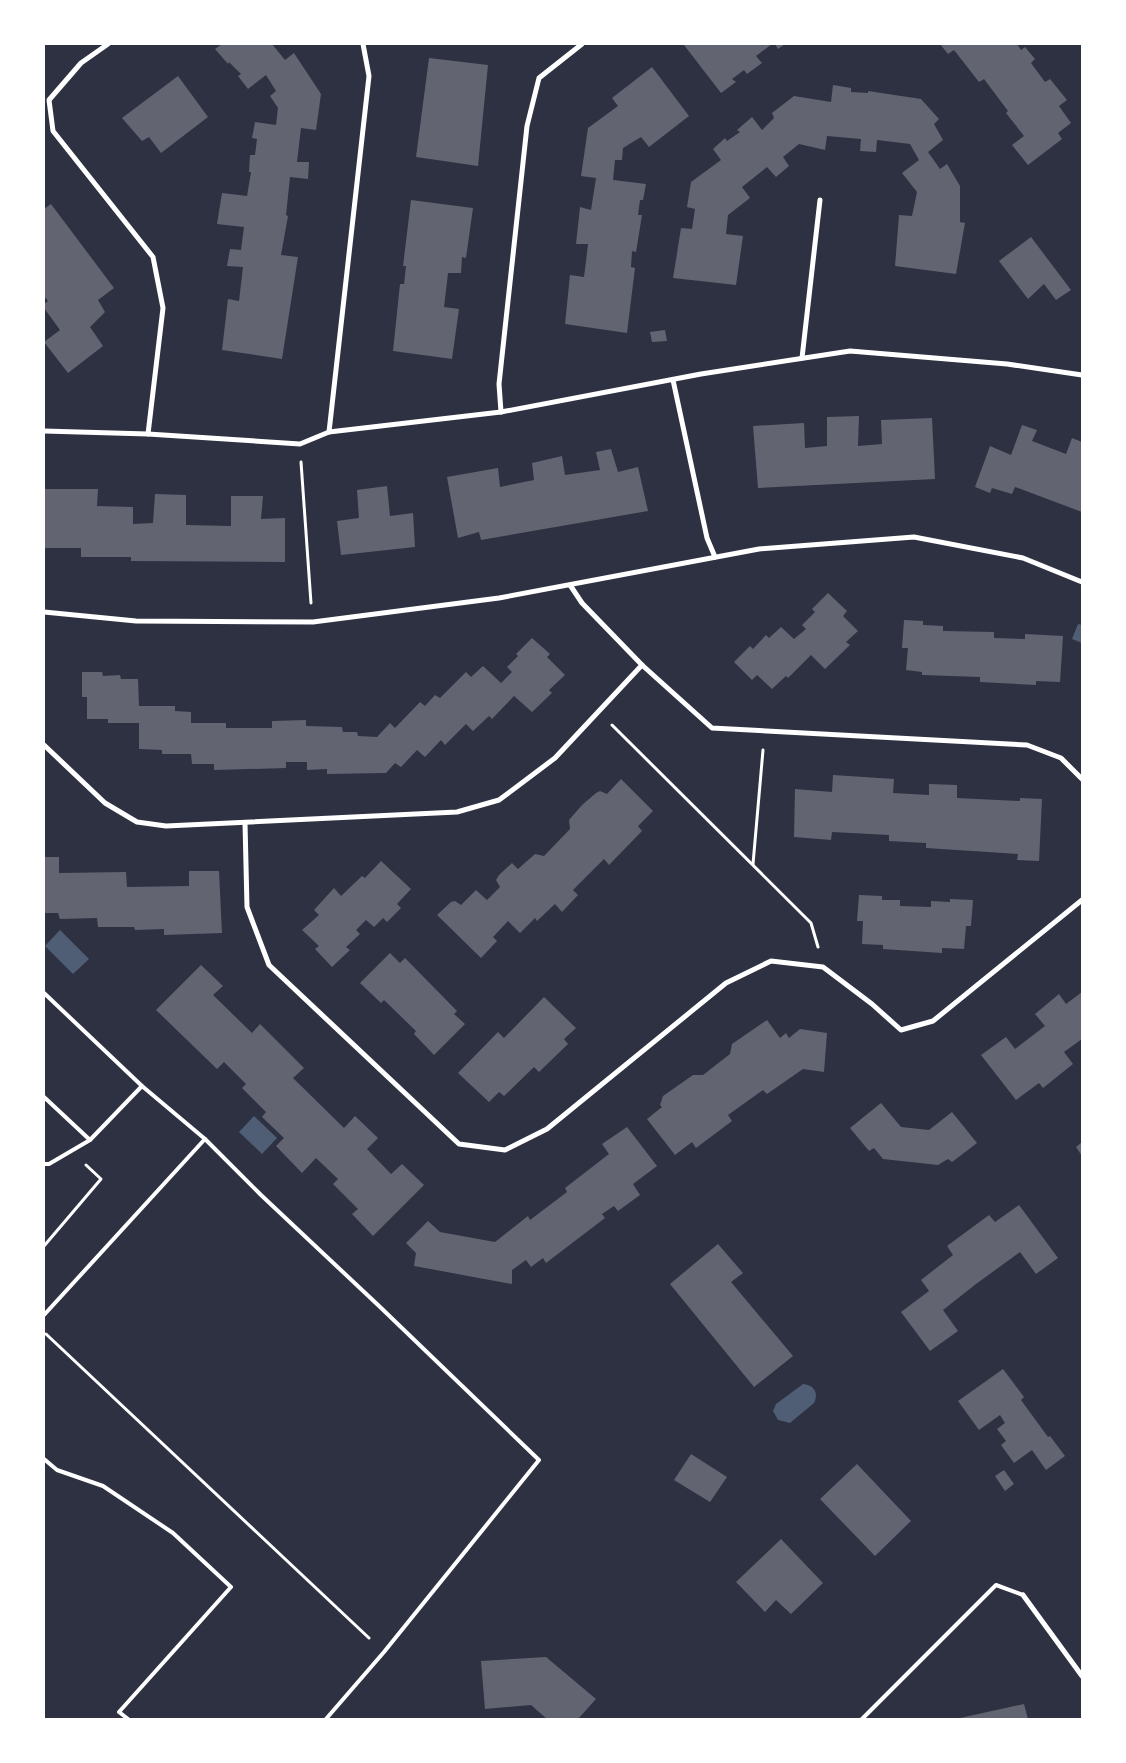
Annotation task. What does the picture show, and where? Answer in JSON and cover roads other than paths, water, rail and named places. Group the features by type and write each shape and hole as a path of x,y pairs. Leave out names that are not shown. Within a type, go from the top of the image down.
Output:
{"street":[{"path":"108,44 81,63 49,100 53,131 153,257 163,308 148,434"},
{"path":"329,432 369,76 363,44"},
{"path":"501,412 499,384 527,126 539,78 582,44"},
{"path":"802,358 820,200"},
{"path":"44,431 148,434 300,444 329,432 501,412 673,380 850,351 1007,364 1082,375"},
{"path":"673,380 707,538 715,558"},
{"path":"44,612 136,620 313,622 499,598 759,549 914,537 1023,558 1082,582"},
{"path":"570,586 582,603 642,666 712,728 1027,745 1061,758 1082,779"},
{"path":"44,745 105,803 137,822 166,826 457,812 500,800 556,758 642,666"},
{"path":"245,823 247,907 269,964 459,1144 505,1150 547,1129 726,984 770,961 823,968 872,1004 901,1030 933,1021 1082,900"},
{"path":"1023,1595 1082,1676"}],"lane":[{"path":"44,993 142,1086 206,1139 260,1195 385,1311 539,1460 384,1652 326,1719"},
{"path":"44,1164 49,1164 90,1140 142,1086"},
{"path":"44,1097 90,1140"},
{"path":"44,1315 206,1139"},
{"path":"44,1460 57,1470 103,1486 173,1533 231,1587 119,1712 128,1719"},
{"path":"862,1719 996,1585 1023,1595"}],"water":[{"path":"1078,624 1082,625 1082,643 1072,639"},
{"path":"60,930 89,959 73,974 45,946"},
{"path":"254,1116 277,1138 262,1154 239,1132"},
{"path":"803,1384 813,1388 816,1393 814,1403 790,1423 778,1420 773,1411 776,1404"}]}
